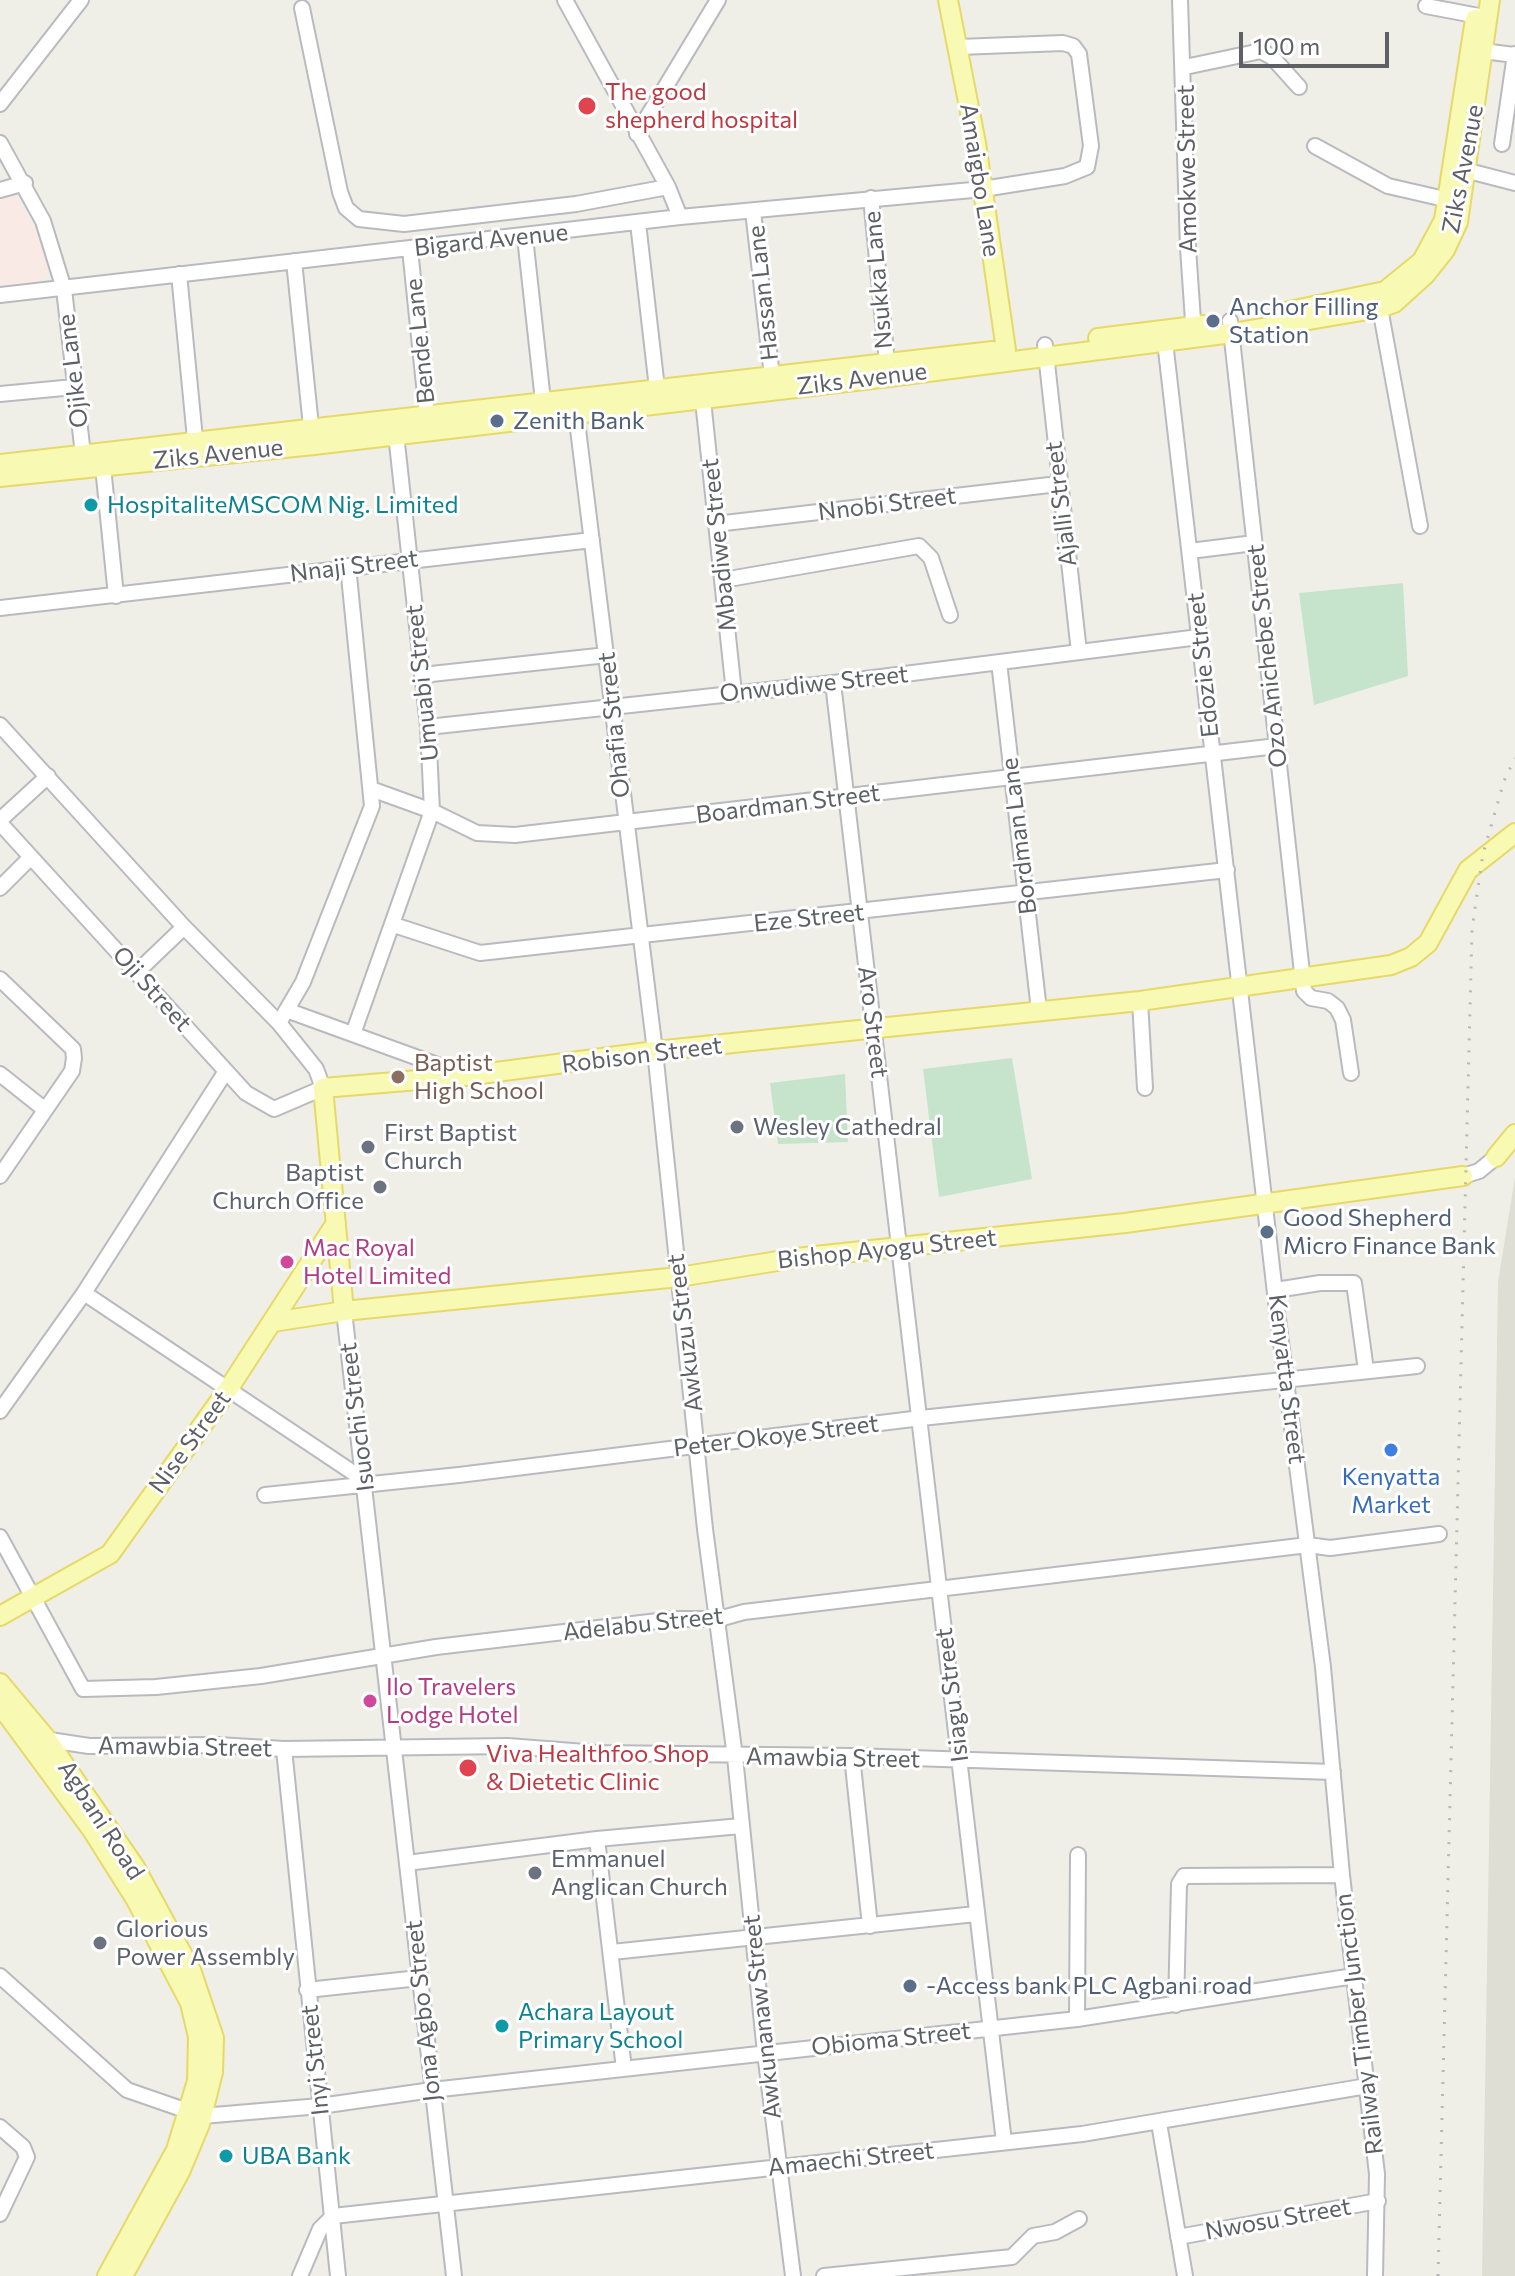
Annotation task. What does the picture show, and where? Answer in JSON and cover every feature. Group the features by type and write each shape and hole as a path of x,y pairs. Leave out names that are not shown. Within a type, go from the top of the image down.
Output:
{"main road":[{"name":"Amaigbo Lane","path":"948,0 983,189 1007,355"},
{"name":"Ziks Avenue","path":"1231,327 1385,291 1422,261 1440,233 1460,168 1483,51 1483,8"},
{"name":"Ziks Avenue","path":"0,464 93,460 313,438 1380,308 1408,293 1445,250 1458,222 1460,168 1483,8"},
{"name":"Ziks Avenue","path":"428,424 543,401 574,405"},
{"name":"Ziks Avenue","path":"0,477 93,460"},
{"name":"Robison Street","path":"323,1088 466,1076 655,1051 1140,1001 1391,965 1411,957 1437,931 1468,870 1515,833"},
{"name":"Isuochi Street","path":"323,1088 344,1311"},
{"path":"1496,1157 1515,1134"},
{"name":"Bishop Ayogu Street","path":"273,1322 344,1311 679,1277 796,1258 1265,1204 1463,1176"},
{"name":"Nise Street","path":"0,1616 110,1554 229,1388 336,1223"},
{"name":"Agbani Road","path":"0,1683 38,1740 135,1867 191,1970 214,2038 213,2072 195,2115 159,2186 107,2276"},
{"name":"Agbani Road","path":"0,1705 38,1740"},
{"name":"Agbani Road","path":"123,2276 180,2172 195,2115"}],"street":[{"path":"0,104 81,0"},
{"path":"565,0 668,187 680,217"},
{"path":"637,134 718,0"},
{"name":"Amokwe Street","path":"1180,0 1185,67 1188,248 1194,332"},
{"path":"1426,6 1483,8"},
{"path":"302,8 340,192 346,208 359,219 404,224 576,204 668,187"},
{"name":"Bigard Avenue","path":"0,295 680,217 983,189 1065,176 1087,167 1091,146 1079,54 1073,46 1063,43 959,47"},
{"path":"1185,67 1261,51 1272,57 1299,87"},
{"path":"1483,51 1515,55 1502,144"},
{"name":"Ojike Lane","path":"0,143 25,183 43,221 64,289 74,387 93,460"},
{"path":"1315,146 1388,186 1449,200"},
{"path":"1460,168 1515,183"},
{"path":"0,190 25,183"},
{"name":"Nsukka Lane","path":"871,198 887,369"},
{"name":"Hassan Lane","path":"753,211 773,382"},
{"path":"638,223 658,396"},
{"path":"525,237 543,401"},
{"name":"Bende Lane","path":"410,249 428,424"},
{"path":"294,261 313,438"},
{"path":"179,274 196,449"},
{"path":"1380,308 1420,526"},
{"name":"Ozo Anichebe Street","path":"1231,327 1303,979"},
{"name":"Edozie Street","path":"1164,335 1241,987"},
{"name":"Ajalli Street","path":"1045,351 1079,652"},
{"path":"0,394 74,387"},
{"name":"Mbadiwe Street","path":"702,391 734,693"},
{"name":"Ohafia Street","path":"574,405 655,1051"},
{"name":"Umuabi Street","path":"353,1034 432,811 428,727 395,428"},
{"path":"93,460 116,596"},
{"name":"Nnobi Street","path":"716,524 1058,484"},
{"name":"Nnaji Street","path":"0,608 592,540"},
{"path":"1190,551 1254,543"},
{"path":"723,580 919,546 931,558 950,615"},
{"path":"279,1023 289,1011 370,814 371,789 348,566"},
{"name":"Onwudiwe Street","path":"428,727 833,683 1199,637"},
{"path":"422,675 607,655"},
{"name":"Bordman Lane","path":"999,662 1039,1010"},
{"name":"Aro Street","path":"833,683 899,1248"},
{"path":"0,725 184,927 279,1023 316,1069 323,1088"},
{"name":"Boardman Street","path":"371,789 432,811 469,830 487,834 625,824 1277,746"},
{"path":"0,822 48,776"},
{"name":"Oji Street","path":"0,822 246,1093 274,1109 323,1088"},
{"path":"0,888 31,857"},
{"name":"Eze Street","path":"394,925 480,953 1227,870"},
{"path":"137,972 184,927"},
{"path":"0,979 73,1049 72,1071 0,1176"},
{"path":"1303,979 1306,994 1332,1004 1340,1014 1351,1073"},
{"name":"Kenyatta Street","path":"1241,987 1333,1772"},
{"path":"1140,1001 1145,1088"},
{"path":"289,1011 466,1076"},
{"name":"Awkuzu Street","path":"655,1051 697,1446 735,1757"},
{"path":"0,1411 84,1293 226,1071"},
{"path":"0,1074 44,1109"},
{"name":"Bishop Ayogu Street","path":"1463,1176 1479,1171 1496,1157"},
{"name":"Isiagu Street","path":"899,1248 1004,2142"},
{"path":"1276,1290 1320,1283 1354,1283 1366,1370"},
{"path":"84,1293 229,1388 364,1483"},
{"name":"Isuochi Street","path":"344,1311 396,1745"},
{"name":"Peter Okoye Street","path":"265,1495 921,1418 1417,1366"},
{"name":"Adelabu Street","path":"34,1596 83,1689 156,1687 261,1676 449,1646 675,1619 719,1619 744,1612 1308,1545 1330,1548 1439,1534"},
{"path":"0,1537 34,1596"},
{"name":"Amawbia Street","path":"38,1740 89,1746 218,1745 284,1749 396,1745 1333,1772"},
{"name":"Jona Agbo Street","path":"396,1745 419,1978 454,2276"},
{"name":"Inyi Street","path":"284,1749 338,2276"},
{"path":"852,1756 870,1926"},
{"name":"Awkunanaw Street","path":"735,1757 765,2053 793,2276"},
{"name":"Railway Timber Junction","path":"1333,1772 1378,2201 1375,2276"},
{"path":"407,1863 597,1839 741,1826"},
{"path":"597,1839 624,2069"},
{"path":"1077,2019 1078,1855"},
{"path":"1176,2005 1179,1884 1184,1876 1342,1875"},
{"path":"612,1952 976,1914"},
{"path":"0,1976 110,2078 139,2097 195,2115"},
{"name":"Obioma Street","path":"195,2115 320,2106 432,2090 1077,2019 1354,1976"},
{"path":"307,1990 419,1978"},
{"name":"Amaechi Street","path":"333,2216 446,2206 1159,2123 1367,2086"},
{"path":"1159,2123 1185,2276"},
{"path":"0,2127 26,2151 27,2163 0,2214"},
{"name":"Nwosu Street","path":"1178,2237 1378,2201"},
{"path":"300,2276 320,2229 333,2216"},
{"path":"824,2276 917,2272 1012,2257 1033,2236 1055,2232 1079,2219"}],"shaded area":[{"path":"16,195 52,261 40,283 0,288 0,198"},
{"path":"1515,1177 1515,2276 1482,2276 1498,1282"}],"green space":[{"path":"1403,583 1408,676 1314,705 1299,593"},
{"path":"1012,1058 1032,1179 939,1197 923,1069"},
{"path":"845,1074 848,1142 778,1144 770,1083"}],"railway":[{"path":"1438,2276 1472,929 1483,854 1504,781 1515,758"}],"place":[{"name":"The good shepherd hospital","path":"587,106"},
{"name":"Anchor Filling Station","path":"1213,321"},
{"name":"Zenith Bank","path":"497,421"},
{"name":"HospitaliteMSCOM Nig. Limited","path":"91,505"},
{"name":"Baptist High School","path":"398,1077"},
{"name":"Wesley Cathedral","path":"737,1127"},
{"name":"First Baptist Church","path":"368,1147"},
{"name":"Baptist Church Office","path":"380,1187"},
{"name":"Good Shepherd Micro Finance Bank","path":"1267,1232"},
{"name":"Mac Royal Hotel Limited","path":"287,1262"},
{"name":"Kenyatta Market","path":"1391,1450"},
{"name":"Ilo Travelers Lodge Hotel","path":"370,1701"},
{"name":"Viva Healthfoo Shop & Dietetic Clinic","path":"468,1768"},
{"name":"Emmanuel Anglican Church","path":"535,1873"},
{"name":"Glorious Power Assembly","path":"100,1943"},
{"name":"-Access bank PLC Agbani road","path":"910,1986"},
{"name":"Achara Layout Primary School","path":"502,2026"},
{"name":"UBA Bank","path":"226,2156"}]}
